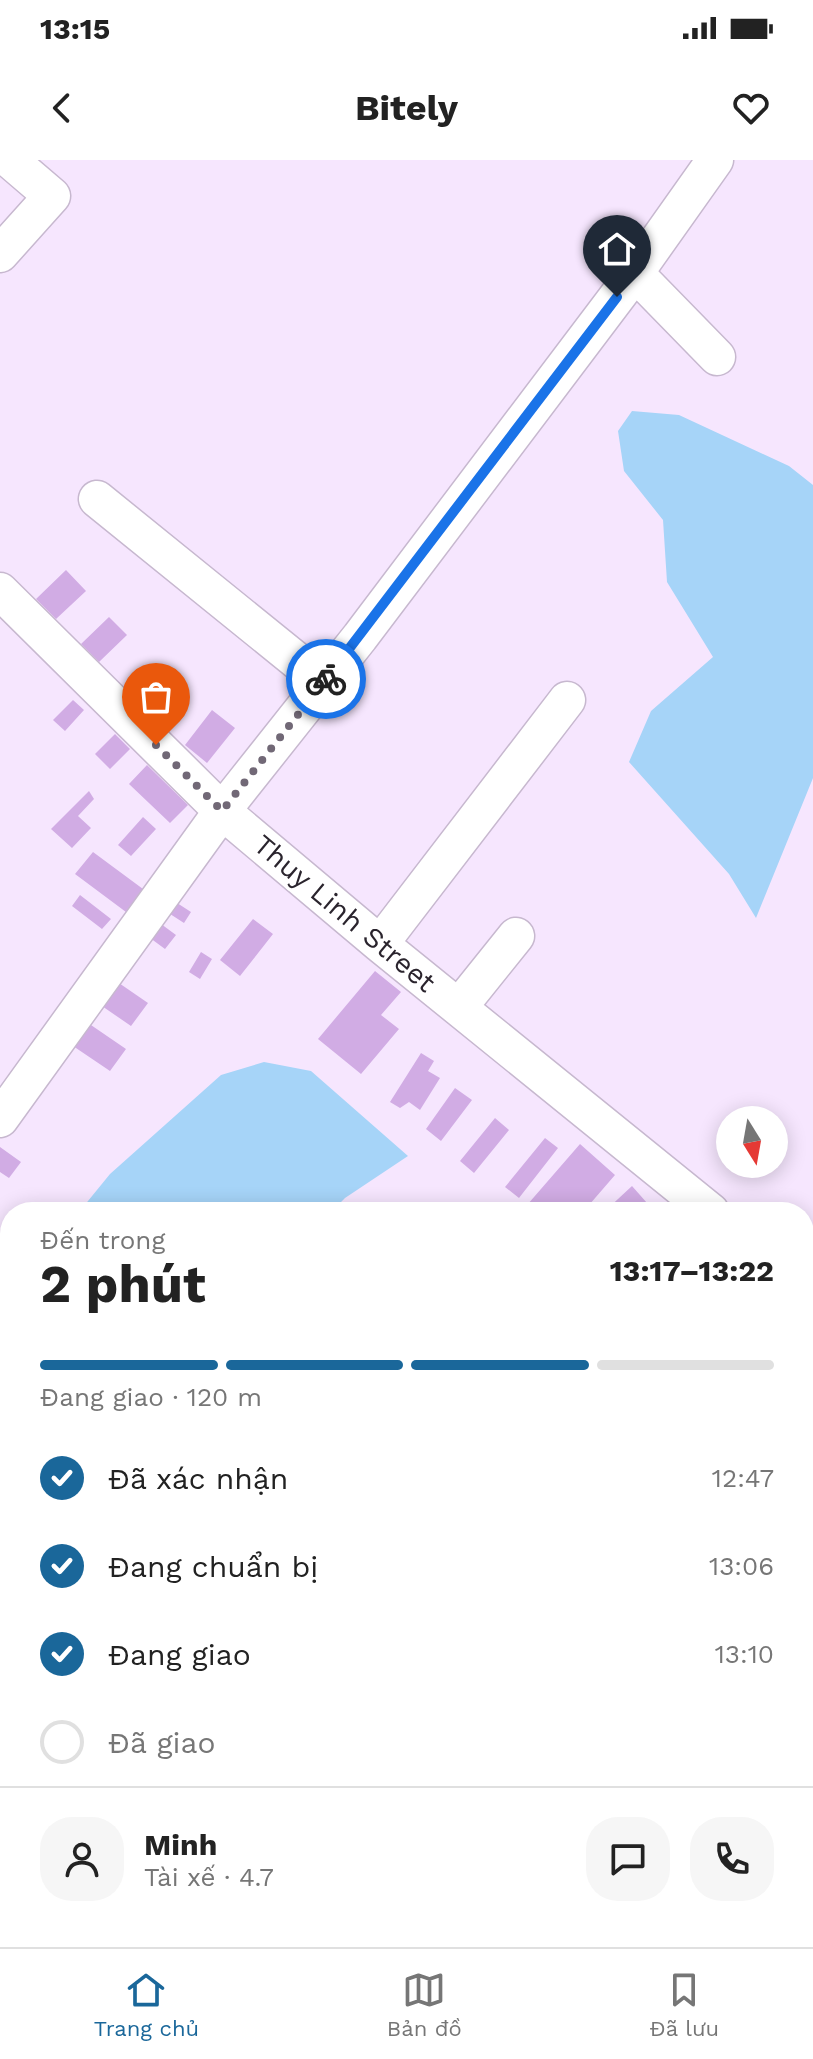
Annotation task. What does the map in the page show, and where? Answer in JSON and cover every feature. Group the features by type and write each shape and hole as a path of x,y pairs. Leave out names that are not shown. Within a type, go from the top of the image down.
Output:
{"street":[{"path":"0,254 52,196 10,160"},
{"path":"0,1119 222,811 635,273 715,160"},
{"path":"635,273 717,357"},
{"path":"97,499 323,682"},
{"name":"Thuy Linh Street","path":"0,591 222,811 380,944 699,1202"},
{"path":"380,944 567,700"},
{"path":"459,1007 516,936"}],"water":[{"path":"632,411 679,415 789,466 813,485 813,778 756,918 729,874 629,762 651,711 713,657 667,582 663,520 624,471 618,431"},
{"path":"264,1062 311,1071 408,1156 341,1202 87,1202 110,1174 221,1075"}],"building":[{"path":"66,570 86,591 56,619 36,599"},
{"path":"109,617 127,635 99,662 81,644"},
{"path":"73,700 84,710 65,731 53,720"},
{"path":"212,710 235,728 207,763 185,745"},
{"path":"115,734 130,749 110,769 95,754"},
{"path":"147,765 188,805 170,823 129,784"},
{"path":"89,791 94,799 78,816 91,828 72,848 51,829"},
{"path":"143,817 156,829 131,856 118,845"},
{"path":"93,852 143,889 126,912 75,874"},
{"path":"80,895 111,919 102,929 72,906"},
{"path":"174,901 191,912 184,923 167,912"},
{"path":"253,919 273,934 240,976 220,960"},
{"path":"157,921 176,935 165,949 146,935"},
{"path":"201,952 212,959 200,979 189,972"},
{"path":"375,971 401,992 381,1015 399,1029 361,1074 318,1039"},
{"path":"116,981 148,1003 131,1026 99,1004"},
{"path":"88,1023 126,1049 110,1071 73,1046"},
{"path":"421,1053 434,1061 428,1071 440,1078 420,1110 409,1102 400,1108 390,1102"},
{"path":"455,1088 472,1100 441,1141 426,1129"},
{"path":"495,1118 509,1130 474,1173 460,1161"},
{"path":"545,1138 558,1148 519,1198 505,1187"},
{"path":"580,1144 615,1175 592,1202 530,1202"},
{"path":"0,1147 21,1162 9,1178 0,1172"},
{"path":"632,1186 646,1202 615,1202"}],"way so far":[{"path":"156,745 222,811 326,679"}],"route":[{"path":"326,679 617,297"}]}
